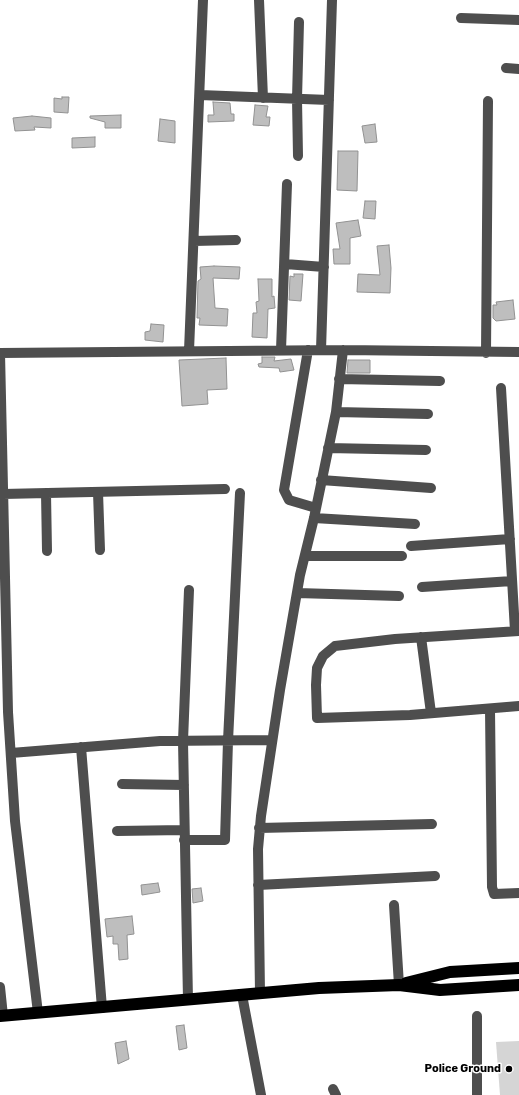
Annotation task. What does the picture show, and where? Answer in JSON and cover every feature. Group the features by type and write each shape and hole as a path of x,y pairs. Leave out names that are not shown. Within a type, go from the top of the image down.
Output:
{"highway":[{"path":"399,985 450,972 519,968"},
{"path":"2,1016 319,988 399,985 440,990 519,985"}],"street":[{"path":"189,351 203,0"},
{"path":"259,0 263,98"},
{"path":"321,350 332,0"},
{"path":"461,18 519,20"},
{"path":"298,156 297,99 299,22"},
{"path":"506,68 519,68"},
{"path":"200,96 329,100"},
{"path":"486,353 488,101"},
{"path":"281,350 287,184"},
{"path":"194,242 236,240"},
{"path":"284,264 324,267"},
{"path":"38,1013 15,821 11,753 2,558 3,494 0,353 281,350 486,353 519,352"},
{"path":"308,350 284,490 289,500 315,513 415,524"},
{"path":"260,993 258,885 259,828 272,740 297,594 336,412 342,350"},
{"path":"339,379 440,380"},
{"path":"501,388 510,539 515,564 512,581 517,631 421,637 335,646 323,656 317,668 317,718 430,713 519,706"},
{"path":"336,412 428,414"},
{"path":"328,448 426,450"},
{"path":"321,480 431,488"},
{"path":"3,494 226,488"},
{"path":"98,492 100,550"},
{"path":"46,493 47,551"},
{"path":"118,831 184,835 225,840 228,741 240,493"},
{"path":"411,546 510,539"},
{"path":"306,556 402,556"},
{"path":"422,587 512,581"},
{"path":"188,1000 183,741 189,590"},
{"path":"297,594 399,596"},
{"path":"421,637 430,713"},
{"path":"490,709 492,887 494,894 519,893"},
{"path":"11,753 183,741 272,740"},
{"path":"81,748 102,1008"},
{"path":"122,784 184,785"},
{"path":"259,828 432,824"},
{"path":"258,885 435,876"},
{"path":"394,906 399,985"},
{"path":"0,987 2,1016"},
{"path":"242,995 261,1095"},
{"path":"477,1016 477,1095"}],"shaded area":[{"name":"Police Ground","path":"519,1041 519,1095 500,1095 496,1042"}],"building":[{"path":"62,97 69,97 68,113 54,112 54,98 62,99"},
{"path":"213,102 230,103 231,114 234,114 234,121 208,122 208,115 214,115"},
{"path":"255,105 268,106 266,117 270,117 269,126 253,125"},
{"path":"121,115 121,128 105,128 105,122 90,118 90,116"},
{"path":"32,116 51,118 51,128 34,127 35,130 15,131 13,118"},
{"path":"160,119 175,121 175,143 158,141"},
{"path":"375,124 377,142 365,143 362,126"},
{"path":"95,137 95,147 72,148 72,138"},
{"path":"338,151 358,151 357,191 337,190"},
{"path":"365,201 376,201 375,219 363,218"},
{"path":"358,220 361,236 350,238 350,264 334,264 333,249 340,249 336,223"},
{"path":"389,245 391,268 390,293 357,292 358,274 380,275 377,246"},
{"path":"200,267 240,267 239,279 213,278 215,308 228,309 227,326 199,325 200,318 197,318 198,281 201,279"},
{"path":"294,274 303,274 301,301 289,300 290,276 294,277"},
{"path":"258,279 272,279 272,297 274,296 275,308 268,309 267,338 252,337 253,313 257,313 256,302 259,301"},
{"path":"513,300 515,319 496,321 493,318 493,305 497,305 496,302"},
{"path":"151,324 164,325 163,342 145,340 145,332 150,331"},
{"path":"262,357 275,357 274,361 291,359 294,370 280,372 279,368 259,367 258,364 262,363"},
{"path":"226,358 227,389 207,390 208,404 182,406 179,360"},
{"path":"348,360 370,360 370,373 347,373"},
{"path":"158,883 160,892 142,895 141,885"},
{"path":"201,888 203,901 193,903 192,889"},
{"path":"132,916 134,934 127,935 128,959 119,960 118,944 113,944 113,936 107,937 105,919"},
{"path":"184,1025 187,1048 179,1050 176,1026"},
{"path":"126,1041 129,1059 118,1064 115,1043"}],"place":[{"name":"Police Ground","path":"509,1069"}]}
